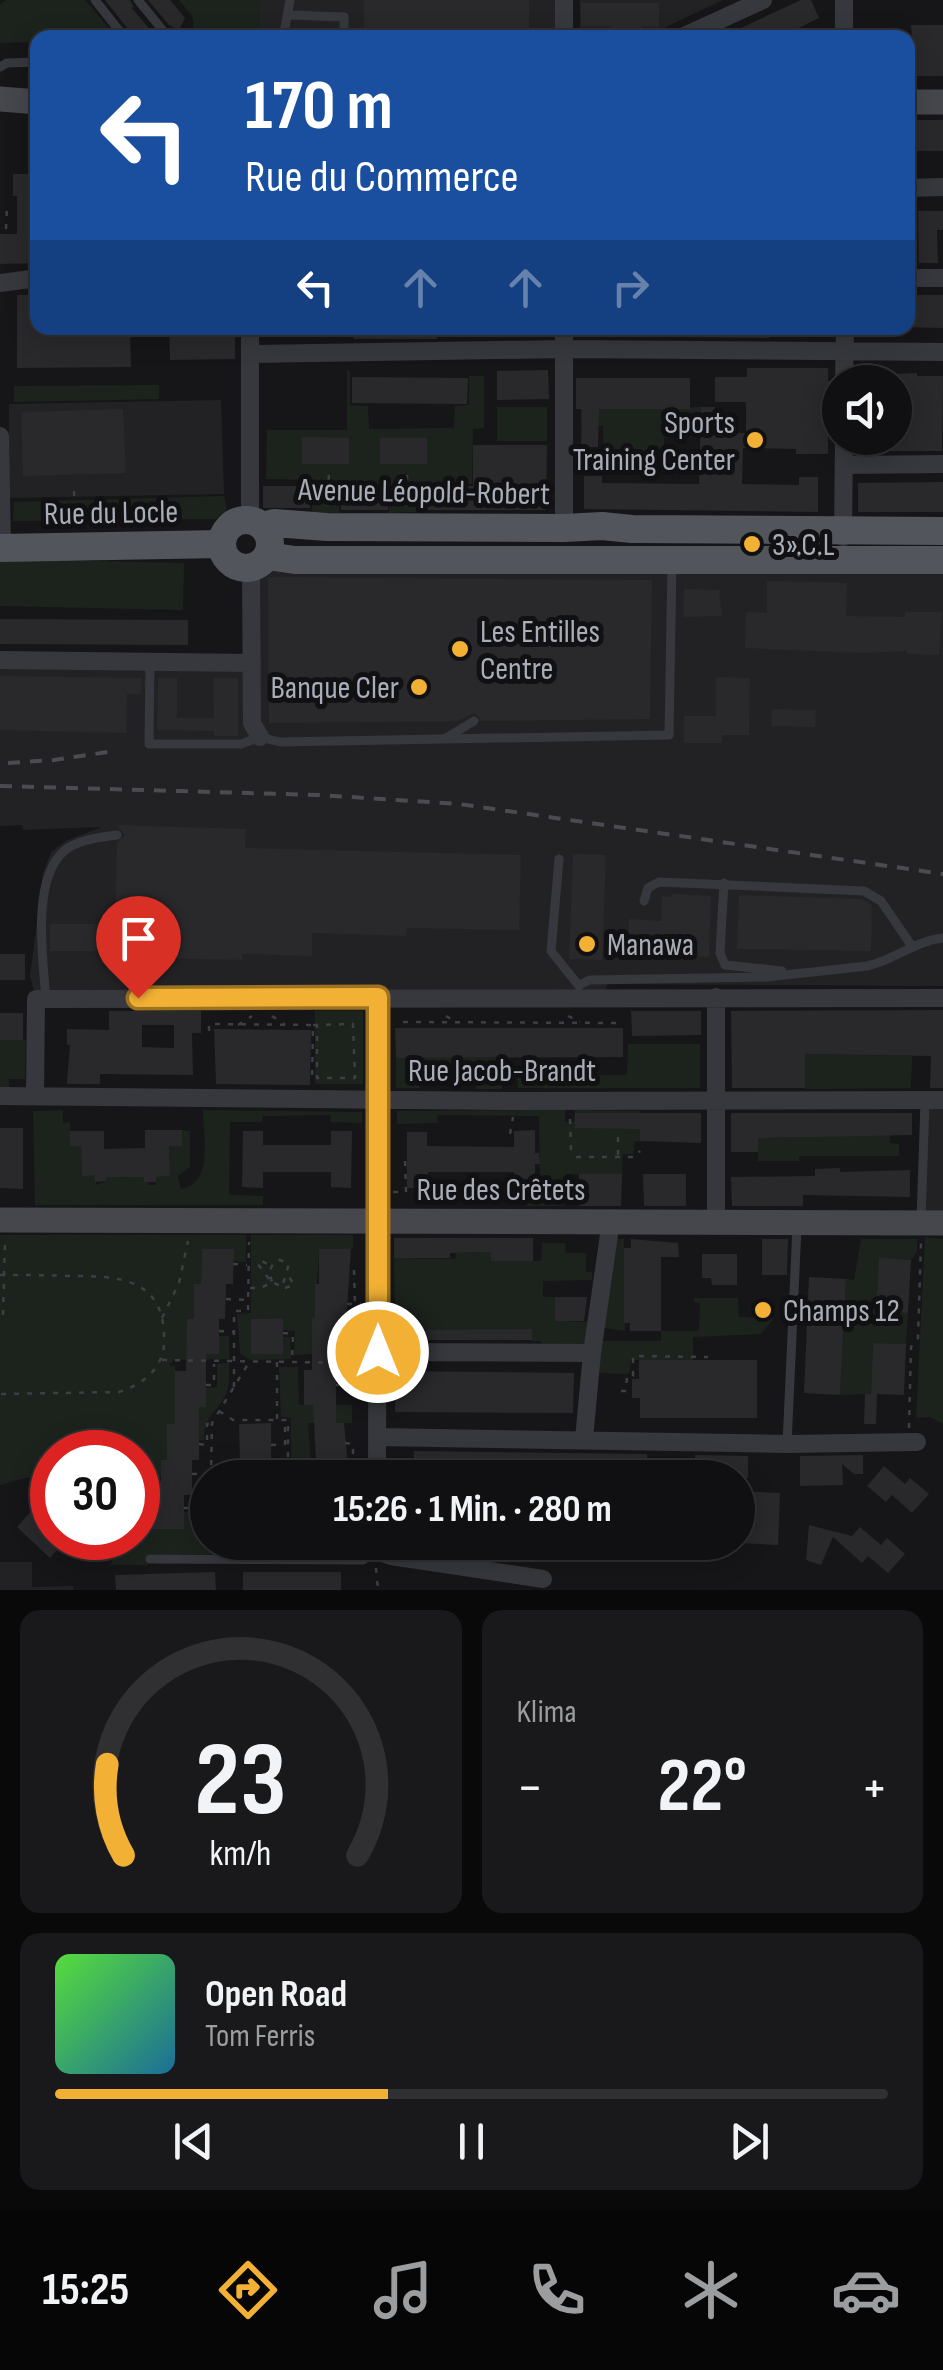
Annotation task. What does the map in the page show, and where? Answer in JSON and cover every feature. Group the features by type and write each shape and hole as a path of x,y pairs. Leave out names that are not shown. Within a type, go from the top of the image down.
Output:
{"main road":[{"path":"0,100 30,102"},
{"path":"915,102 943,102"},
{"path":"233,524 256,524 269,537 259,561 239,566 229,560 222,544 225,532 233,524"},
{"name":"Avenue Léopold-Robert","path":"256,524 943,531"},
{"path":"564,528 564,560"},
{"name":"Rue du Locle","path":"1,548 222,544"},
{"name":"Avenue Léopold-Robert","path":"259,561 943,560"},
{"name":"Rue des Crêtets","path":"3,1228 193,1222 716,1220 928,1226"}],"street":[{"path":"564,0 564,30"},
{"path":"697,30 763,0"},
{"path":"844,0 844,30"},
{"path":"915,188 943,188"},
{"path":"915,278 943,278"},
{"path":"0,283 30,279"},
{"path":"250,335 256,524"},
{"path":"564,335 564,528"},
{"path":"844,335 844,365"},
{"path":"250,354 565,349 943,352"},
{"path":"0,436 1,548"},
{"path":"842,559 844,455"},
{"path":"844,465 943,464"},
{"path":"259,561 252,723 260,737"},
{"path":"0,660 252,663"},
{"path":"35,1096 41,999 582,991 943,998"},
{"path":"716,996 716,1220"},
{"path":"377,1460 378,997"},
{"name":"Rue Jacob-Brandt","path":"0,1096 934,1100"},
{"path":"584,1439 611,1221"},
{"path":"378,1358 592,1353"},
{"path":"378,1436 787,1444 913,1442"},
{"path":"415,1560 543,1580"}],"lane":[{"path":"95,0 119,30"},
{"path":"138,0 162,30"},
{"path":"285,30 290,0"},
{"path":"290,15 344,17 344,30"},
{"path":"0,68 6,62 30,62"},
{"path":"150,662 149,744 241,744 260,737 280,742 669,736 672,560"},
{"path":"444,740 474,721"},
{"path":"41,999 41,924 51,870 73,846 117,835"},
{"path":"560,859 551,951 582,991 590,980 729,979 810,973 882,962 912,945 943,938"},
{"path":"644,901 648,888 659,882 864,891 880,900 912,945"},
{"path":"724,883 720,953 725,965 810,973"},
{"path":"928,1226 934,1100"},
{"path":"787,1444 797,1221"},
{"path":"160,1559 190,1558"}],"path":[{"path":"6,229 7,205"},
{"path":"328,504 329,469"},
{"path":"406,506 407,469"},
{"path":"74,491 75,524"},
{"path":"262,1011 285,1025"},
{"path":"556,1023 568,1014 581,1023"},
{"path":"446,1016 458,1023"},
{"path":"403,1022 619,1022"},
{"path":"209,1031 209,1024 354,1024 355,1078 317,1078 315,1025"},
{"path":"312,1089 315,1025"},
{"path":"510,1134 513,1116"},
{"path":"570,1121 570,1149 574,1155 635,1157 640,1151"},
{"path":"618,1135 618,1157"},
{"path":"392,1192 406,1192 405,1160"},
{"path":"161,1320 178,1283 193,1222"},
{"path":"235,1311 248,1310 249,1222"},
{"path":"913,1442 910,1347 918,1338 928,1226"},
{"path":"3,1228 4,1315"},
{"path":"271,1281 271,1266 278,1260 290,1264 282,1287"},
{"path":"271,1266 258,1263 271,1281 282,1287 294,1285 288,1274"},
{"path":"234,1264 248,1264"},
{"path":"355,1304 352,1271 367,1270"},
{"path":"0,1394 119,1392 144,1380 160,1360 164,1344 161,1320 152,1297 126,1278 2,1275"},
{"path":"248,1288 261,1288 271,1281"},
{"path":"226,1299 248,1300"},
{"path":"234,1386 235,1299"},
{"path":"347,1304 367,1304"},
{"path":"219,1332 234,1332"},
{"path":"283,1333 293,1334 292,1362"},
{"path":"344,1334 368,1334"},
{"path":"632,1388 624,1391 627,1376 633,1376 633,1356 708,1357"},
{"path":"160,1360 350,1363 378,1358"},
{"path":"206,1386 214,1386 214,1361"},
{"path":"211,1460 212,1423 250,1362"},
{"path":"276,1362 277,1420"},
{"path":"336,1385 350,1385 350,1363"},
{"path":"219,1411 233,1420 288,1420 288,1460"},
{"path":"271,1444 285,1444 285,1420"},
{"path":"199,1444 207,1444 207,1424 212,1423"},
{"path":"344,1443 354,1444 353,1460"},
{"path":"184,1508 190,1508"},
{"path":"375,1560 378,1590"}],"shaded area":[{"path":"6,0 85,0 111,30 30,30 30,42 0,43 0,5"},
{"path":"179,0 259,0 258,30 194,30 192,16"},
{"path":"259,0 555,0 557,30 258,30"},
{"path":"580,0 723,0 660,30 580,30"},
{"path":"347,370 350,405 368,406 369,429 454,428 455,406 469,405 469,376 484,376 484,428 473,429 472,484 416,483 416,512 389,513 389,485 340,485 339,513 312,512 313,480 266,479 267,430 347,430"},
{"path":"159,385 159,399 14,402 14,386"},
{"path":"221,400 224,494 8,498 9,404"},
{"path":"497,407 547,407 547,441 497,441"},
{"path":"701,407 700,437 664,438 665,470 604,471 603,426 581,425 581,409"},
{"path":"224,496 227,512 216,519 13,521 14,502"},
{"path":"0,559 184,563 183,610 0,606"},
{"path":"254,566 943,571 943,986 607,984 606,992 35,995 30,976 43,873 51,852 67,840 102,827 23,830 22,825 0,826 0,667 255,668"},
{"path":"315,1011 363,1011 363,1084 315,1084"},
{"path":"0,1040 26,1040 25,1079 9,1079 9,1089 0,1089"},
{"path":"628,1044 700,1044 700,1088 518,1088 518,1075 627,1075"},
{"path":"805,1054 912,1056 911,1088 805,1089"},
{"path":"396,1058 502,1058 502,1089 476,1089 475,1073 421,1073 420,1088 396,1088"},
{"path":"923,1106 943,1106 943,1214 918,1214"},
{"path":"63,1110 63,1123 70,1122 70,1145 81,1146 82,1175 95,1175 96,1185 106,1181 106,1172 125,1177 144,1173 149,1185 156,1185 156,1177 170,1176 169,1144 182,1146 182,1130 190,1131 190,1167 178,1176 181,1189 191,1185 202,1169 203,1110 362,1112 362,1123 331,1122 330,1115 263,1116 262,1122 230,1122 229,1195 263,1196 263,1205 35,1205 33,1111"},
{"path":"565,1110 565,1122 574,1122 575,1110 640,1111 640,1141 634,1142 634,1154 623,1154 622,1174 565,1174 564,1206 526,1206 526,1188 540,1187 539,1116 438,1115 437,1123 397,1124 397,1111"},
{"path":"890,1135 890,1143 899,1144 899,1156 799,1156 799,1161 758,1161 758,1138"},
{"path":"0,1235 246,1235 246,1262 233,1261 233,1249 202,1249 201,1284 194,1284 194,1319 187,1319 187,1353 219,1354 219,1336 229,1336 229,1359 174,1360 169,1365 175,1366 175,1406 206,1407 206,1388 217,1387 217,1364 229,1363 225,1396 208,1421 204,1440 199,1440 198,1424 167,1424 167,1460 161,1460 160,1477 160,1430 30,1430 30,1478 0,1485"},
{"path":"251,1235 353,1235 353,1249 319,1250 312,1354 294,1355 295,1331 283,1330 283,1318 251,1319 283,1354 283,1337 290,1337 291,1359 250,1360 240,1353 237,1314 251,1313"},
{"path":"925,1237 943,1239 943,1424 930,1417 916,1418"},
{"path":"614,1239 624,1239 625,1331 604,1328"},
{"path":"861,1239 917,1239 917,1251 911,1260 879,1259 876,1311 908,1313 906,1344 873,1343 871,1394 840,1395 846,1279 854,1280"},
{"path":"491,1240 492,1261 541,1261 542,1243 565,1243 566,1253 586,1253 586,1272 592,1272 592,1280 543,1281 543,1297 555,1297 556,1321 590,1322 585,1346 542,1346 541,1341 532,1341 532,1329 395,1332 394,1258 455,1259 456,1253 478,1253 478,1241"},
{"path":"694,1298 738,1298 739,1317 774,1318 761,1334 693,1337 693,1360 631,1360 629,1374 597,1373 602,1341 661,1341 661,1331 699,1331 700,1303 694,1302"},
{"path":"279,1367 298,1367 299,1405 352,1405 352,1423 308,1423 311,1460 291,1460 291,1418 281,1417"},
{"path":"184,1512 190,1512 190,1554 160,1554 160,1528 184,1529"},
{"path":"112,1560 148,1560 148,1565 111,1565"},
{"path":"0,1562 32,1562 32,1587 73,1586 74,1590 0,1590"}],"building":[{"path":"105,0 130,0 134,8 131,7 150,30 129,30"},
{"path":"148,0 170,0 185,18 179,30 169,25"},
{"path":"364,0 529,0 529,30 364,29"},
{"path":"801,0 811,0 819,18 794,30 736,30"},
{"path":"581,3 659,3 659,27 611,30 611,26 581,26"},
{"path":"911,25 943,25 943,76 915,76 915,30"},
{"path":"915,120 943,120 943,151 915,151"},
{"path":"13,174 30,174 30,263 0,264 0,234 17,234 17,196 13,196"},
{"path":"918,211 943,211 943,230 937,230 938,263 919,263"},
{"path":"17,295 30,295 30,335 130,335 131,367 17,368"},
{"path":"915,295 943,295 943,328 915,327"},
{"path":"169,335 235,335 235,359 170,360"},
{"path":"354,335 437,335 437,339 354,339"},
{"path":"680,335 769,335 769,338"},
{"path":"747,368 822,368 822,454 796,454 796,449 743,448 742,484 799,485 799,477 818,477 818,512 584,509 584,476 602,476 602,483 699,484 701,407 715,407 714,432 746,433 746,402 715,402 715,377 747,377"},
{"path":"548,370 549,399 497,400 497,371"},
{"path":"912,373 943,376 942,451 912,451"},
{"path":"352,377 468,378 467,404 352,403"},
{"path":"576,378 690,378 690,409 599,409 598,447 581,447 582,409 576,409"},
{"path":"123,409 126,473 23,476 21,412"},
{"path":"302,437 349,438 349,464 302,464"},
{"path":"380,438 427,438 427,464 380,464"},
{"path":"473,445 547,445 546,510 418,510 418,486 473,486"},
{"path":"943,482 943,512 858,512 858,483"},
{"path":"263,486 310,486 310,508 263,508"},
{"path":"341,487 388,487 388,510 341,510"},
{"name":"Les Entilles Centre","path":"268,577 652,580 650,719 482,721 475,713 458,721 269,723"},
{"path":"767,581 847,583 846,616 905,617 905,612 942,612 939,655 745,648 746,612 767,613"},
{"path":"684,589 719,590 722,616 683,617"},
{"path":"0,619 188,620 188,645 0,644"},
{"path":"0,676 142,678 141,694 127,694 126,733 0,730"},
{"path":"716,677 750,678 749,735 722,735 722,743 684,743 684,716 716,716"},
{"path":"158,678 177,678 177,718 214,718 213,678 238,678 238,736 214,736 214,731 157,730"},
{"path":"772,709 816,710 815,727 771,726"},
{"path":"117,825 246,829 245,848 521,855 519,930 407,928 406,936 312,933 312,956 242,954 242,960 114,957 115,951 50,951 50,924 115,924 117,843 125,835"},
{"path":"573,854 606,855 602,960 569,959"},
{"path":"739,895 862,899 872,905 871,951 737,949"},
{"path":"662,896 711,896 709,957 628,954 629,919 661,921"},
{"path":"0,954 25,954 25,980 0,980"},
{"path":"943,1010 943,1088 930,1088 931,1056 805,1054 805,1088 732,1088 731,1011"},
{"path":"109,1011 201,1011 201,1033 192,1033 193,1075 100,1074 100,1084 67,1084 67,1029 109,1030","holes":["142,1025 174,1025 174,1048 142,1047"]},
{"path":"631,1011 701,1011 701,1035 632,1036"},
{"path":"0,1013 23,1013 23,1040 0,1040"},
{"path":"395,1028 623,1028 623,1057 396,1058"},
{"path":"214,1029 311,1030 310,1085 216,1084"},
{"path":"575,1113 701,1113 701,1143 640,1141 640,1129 575,1128"},
{"path":"731,1113 912,1113 912,1135 758,1138 758,1152 731,1152"},
{"path":"0,1128 23,1128 23,1189 0,1188"},
{"path":"145,1130 182,1130 182,1146 169,1146 170,1176 156,1177 156,1182 144,1182 144,1177 106,1177 106,1181 95,1182 95,1175 82,1176 81,1146 70,1146 70,1131 104,1131 104,1149 145,1148"},
{"path":"535,1130 535,1153 539,1153 540,1164 535,1164 535,1188 514,1188 514,1172 428,1172 428,1188 407,1188 407,1132 427,1132 427,1146 514,1147 514,1131"},
{"path":"243,1131 263,1131 263,1145 331,1145 331,1131 352,1131 351,1188 331,1187 331,1172 263,1172 263,1188 242,1187"},
{"path":"840,1168 840,1172 910,1170 910,1197 803,1195 803,1206 732,1206 731,1177 815,1176 815,1169"},
{"path":"579,1174 622,1174 621,1206 579,1206"},
{"path":"643,1174 686,1174 686,1206 644,1206"},
{"path":"394,1238 533,1238 533,1261 491,1261 491,1252 450,1253 450,1258 394,1258"},
{"path":"631,1239 678,1243 679,1257 661,1257 661,1331 630,1331 630,1323 624,1323 624,1248 631,1248"},
{"path":"762,1239 788,1239 787,1275 762,1275"},
{"path":"202,1249 234,1249 233,1284 226,1284 225,1319 219,1319 219,1354 206,1354 206,1407 199,1407 199,1460 190,1460 190,1495 184,1495 184,1529 160,1529 161,1460 167,1460 167,1424 175,1424 175,1371 186,1371 187,1319 194,1319 194,1284 201,1284"},
{"path":"319,1249 351,1249 344,1354 336,1354 336,1423 344,1423 347,1460 316,1460 313,1405 304,1405 304,1370 312,1370 312,1318 315,1284 319,1284"},
{"path":"702,1254 737,1254 737,1285 712,1285 711,1278 702,1278"},
{"path":"879,1258 911,1260 908,1313 876,1311"},
{"path":"809,1277 846,1279 840,1395 804,1393"},
{"path":"555,1297 587,1297 584,1321 555,1321"},
{"path":"283,1318 283,1354 251,1354 251,1319"},
{"path":"532,1329 532,1340 417,1340 416,1330"},
{"path":"873,1343 906,1344 904,1395 877,1394 876,1424 864,1424 865,1394 871,1394"},
{"path":"639,1360 757,1360 757,1418 640,1418 640,1398 632,1398 632,1379 639,1379"},
{"path":"395,1371 574,1373 573,1413 395,1412"},
{"path":"271,1423 271,1459 235,1460 240,1459 239,1424"},
{"path":"414,1451 647,1454 647,1460 414,1460"},
{"path":"695,1455 748,1456 748,1460 695,1460"},
{"path":"863,1455 863,1474 854,1474 842,1464 843,1485 800,1486 800,1456"},
{"path":"884,1466 905,1484 910,1478 929,1494 912,1513 892,1495 886,1502 867,1486"},
{"path":"755,1492 780,1493 778,1545 755,1544"},
{"path":"30,1512 30,1539 17,1527"},
{"path":"809,1525 852,1536 860,1527 881,1545 887,1538 905,1554 888,1573 868,1556 862,1563 833,1537 821,1565 806,1560"},
{"path":"215,1572 216,1590 116,1590 115,1575"},
{"path":"243,1572 341,1572 341,1590 243,1590"}],"railway":[{"path":"8,763 108,752"},
{"path":"0,786 319,795 459,804 943,874"}],"place":[{"name":"Sports Training Center","path":"755,440"},
{"name":"3».C.L","path":"752,544"},
{"name":"Les Entilles Centre","path":"460,649"},
{"name":"Banque Cler","path":"419,687"},
{"name":"Manawa","path":"587,944"},
{"name":"Champs 12","path":"763,1310"}],"route":[{"path":"138,998 378,997 378,1352"}]}
